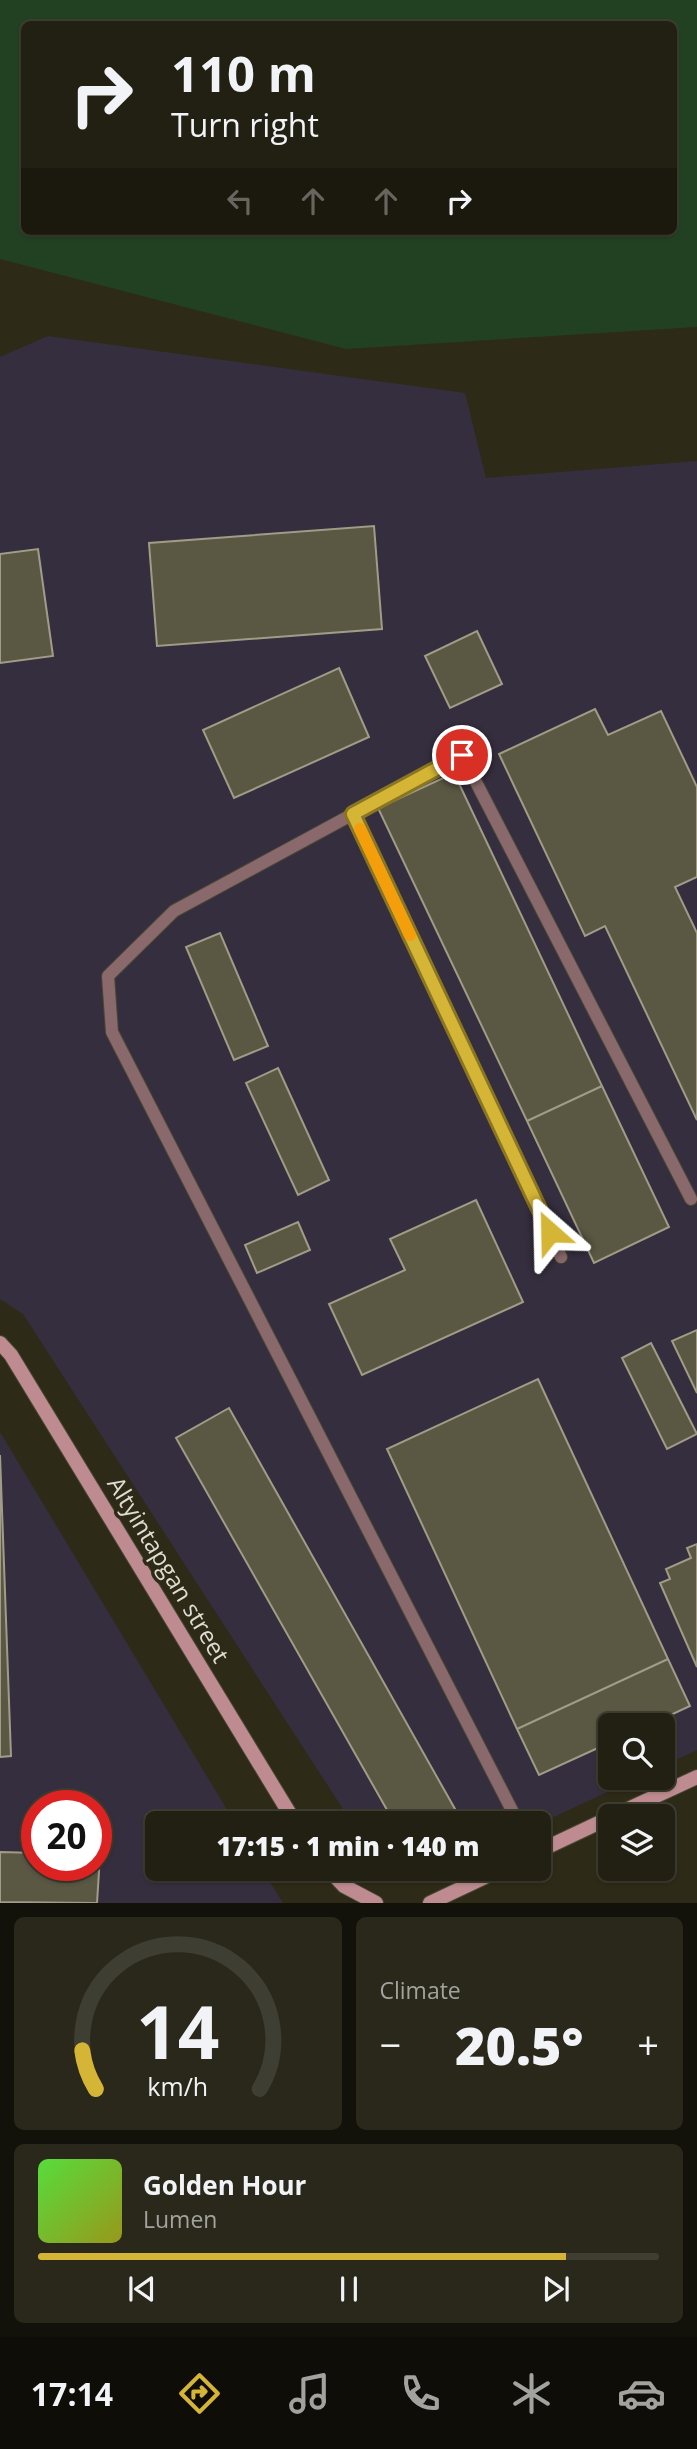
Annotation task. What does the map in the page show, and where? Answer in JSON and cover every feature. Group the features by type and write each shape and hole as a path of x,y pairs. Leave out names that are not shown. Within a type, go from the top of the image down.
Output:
{"street":[{"name":"Altyintapgan street","path":"0,1343 11,1355 288,1811"},
{"path":"640,1804 697,1777"},
{"path":"551,1846 598,1824"},
{"path":"339,1881 376,1903"},
{"path":"430,1903 477,1881"}],"lane":[{"path":"512,1811 113,1032 108,976 174,911 462,755 691,1199"},
{"path":"353,814 561,1256"}],"shaded area":[{"path":"48,336 465,393 486,478 697,461 697,1750 675,1760 675,1713 598,1713 598,1790 611,1790 551,1818 551,1811 344,1811 23,1314 0,1299 0,357"},
{"path":"0,1432 228,1811 145,1811 145,1881 269,1881 283,1903 0,1903"}],"green space":[{"path":"0,0 697,0 697,327 346,349 0,259"}],"building":[{"path":"374,526 382,629 157,646 149,543"},
{"path":"38,549 53,656 0,663 0,554"},
{"path":"477,631 502,684 450,708 425,656"},
{"path":"339,668 369,737 234,798 203,730"},
{"path":"595,709 608,735 661,711 697,787 697,877 675,887 697,933 697,1120 605,926 585,936 499,754"},
{"path":"454,773 602,1086 527,1121 378,808"},
{"path":"220,933 268,1046 234,1060 186,947"},
{"path":"278,1068 329,1180 298,1195 246,1083"},
{"path":"602,1086 669,1227 594,1263 527,1121"},
{"path":"476,1200 523,1302 362,1375 329,1304 405,1270 390,1239"},
{"path":"298,1222 310,1250 257,1273 245,1245"},
{"path":"697,1330 697,1393 672,1341"},
{"path":"651,1343 697,1434 667,1449 622,1358"},
{"path":"538,1379 668,1659 517,1729 387,1449"},
{"path":"229,1408 455,1809 388,1811 176,1438"},
{"path":"0,1455 11,1756 0,1757"},
{"path":"697,1544 697,1667 660,1583 670,1579 666,1569 691,1558 687,1548"},
{"path":"668,1659 690,1706 675,1713 598,1713 598,1748 539,1775 517,1729"},
{"path":"0,1852 21,1853 21,1881 98,1881 97,1903 0,1902"}],"slow traffic":[{"path":"360,829 410,935"}],"route":[{"path":"462,755 353,814 550,1232"}]}
